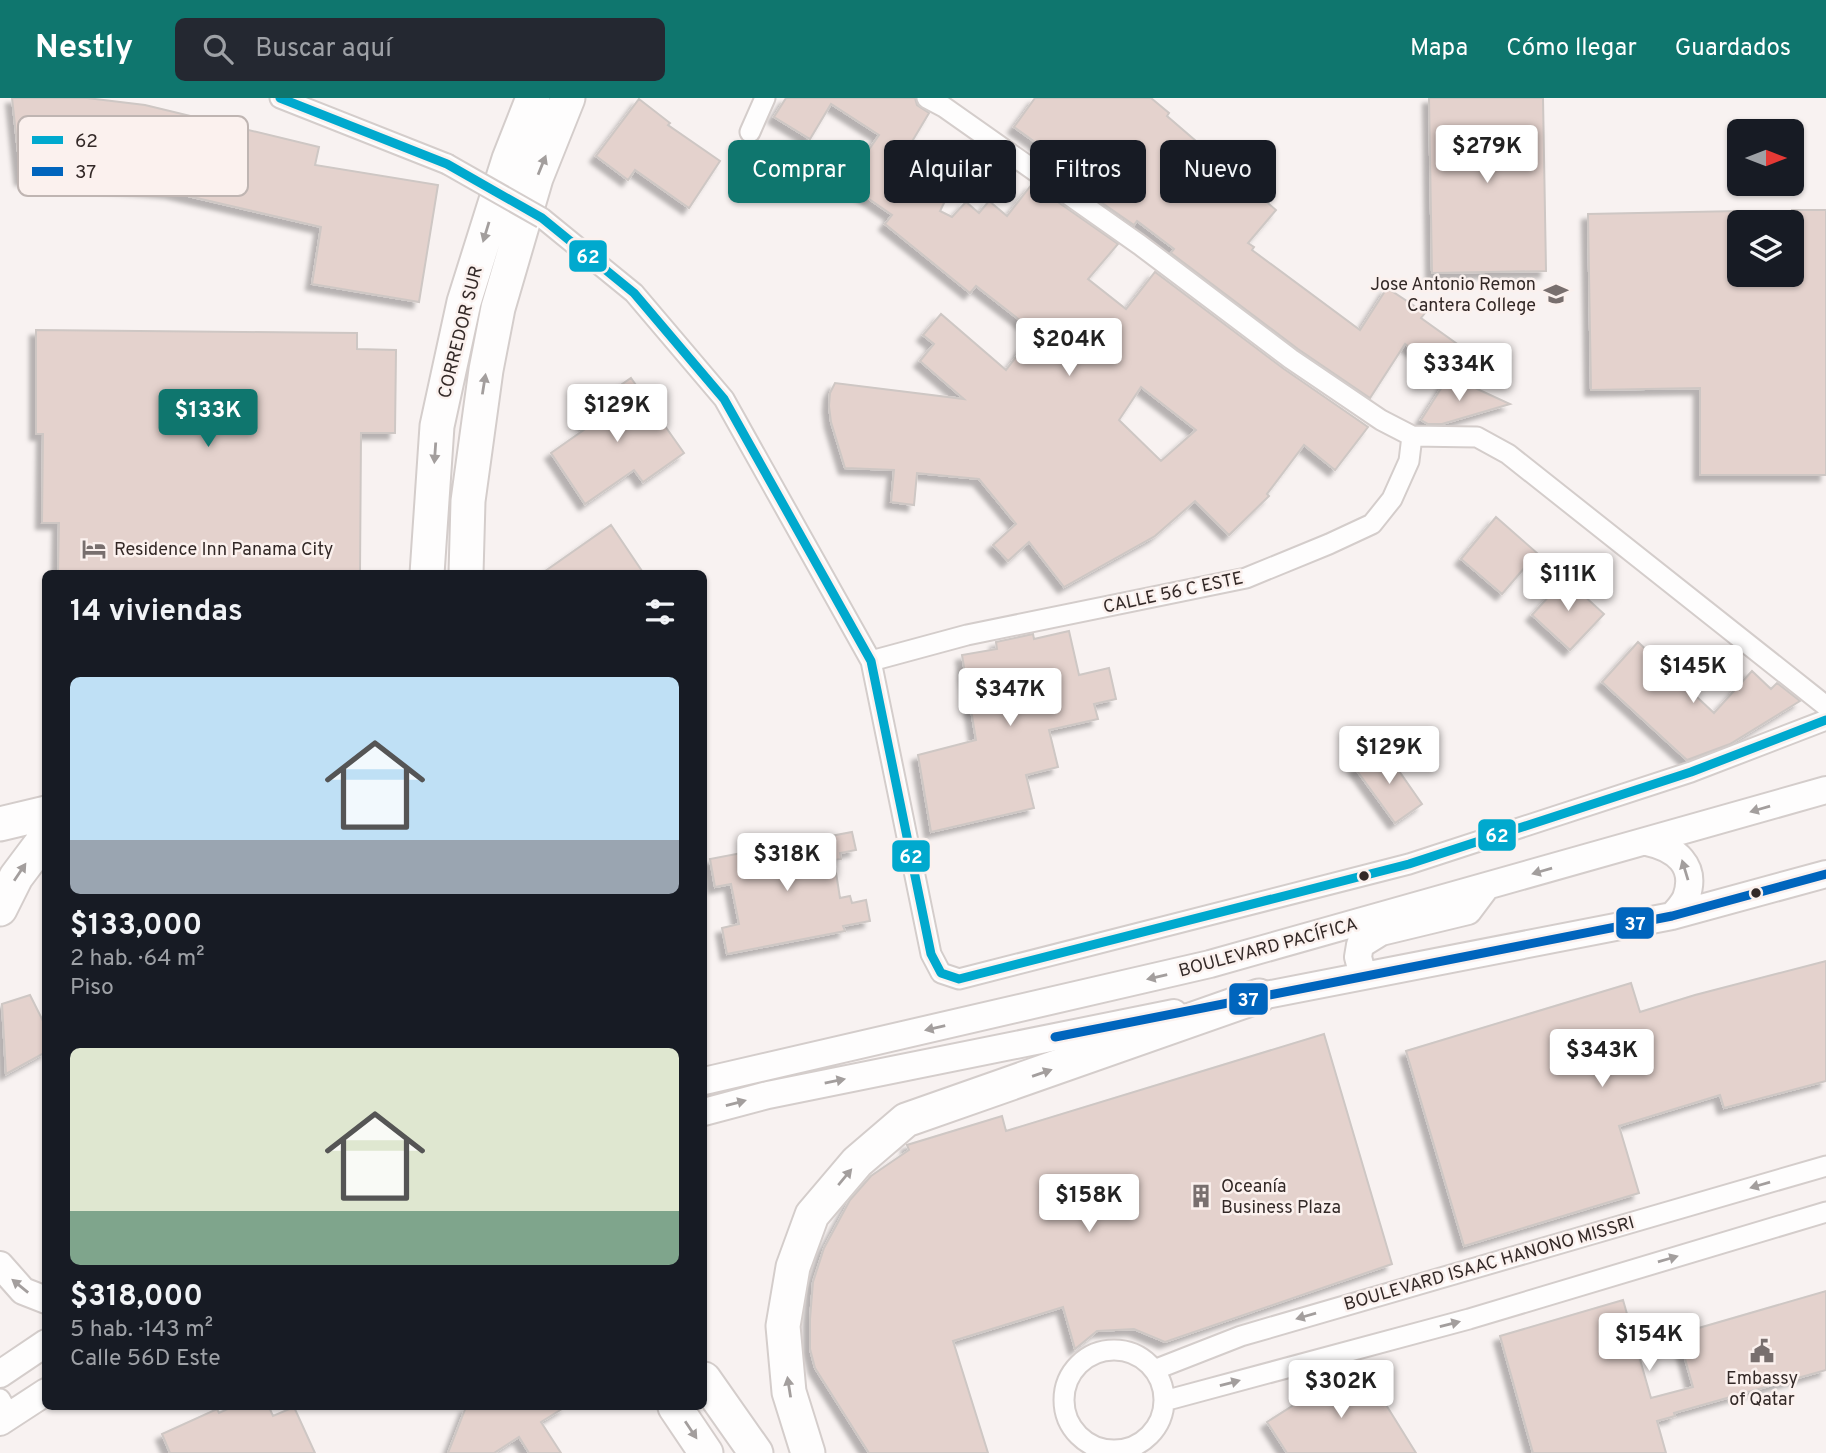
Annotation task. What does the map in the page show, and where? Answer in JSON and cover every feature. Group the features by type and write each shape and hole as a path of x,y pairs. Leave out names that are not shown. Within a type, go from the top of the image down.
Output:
{"highway":[{"name":"CORREDOR SUR","path":"428,570 437,426 461,314 509,159 533,98"},
{"name":"CORREDOR SUR","path":"466,570 468,501 486,370 498,309 537,178 568,98"},
{"path":"0,824 42,814"},
{"path":"0,909 16,877 42,842"},
{"path":"808,1453 789,1392 783,1326 793,1267 812,1215 857,1162 906,1120 1259,996"},
{"path":"707,1383 756,1453"},
{"path":"677,1410 706,1453"}],"street":[{"path":"281,98 447,164 542,218 634,293 724,399 871,661 931,954 941,973 959,979 1409,864 1691,772 1826,720"},
{"path":"750,132 765,98"},
{"path":"927,98 944,107 1140,245 1290,359 1381,420 1412,436 1477,437 1508,454 1826,706"},
{"name":"CALLE 56 C ESTE","path":"871,661 967,635 1246,578 1317,549 1372,524 1392,499 1409,461 1412,436"},
{"name":"BOULEVARD PACÍFICA","path":"707,1080 1210,964 1826,790"},
{"path":"1647,842 1667,846 1682,859 1689,879 1686,899 1672,916"},
{"path":"707,1111 768,1095 1363,975 1672,916 1826,874"},
{"path":"1363,975 1359,957 1360,945 1381,932 1468,911 1486,887"},
{"name":"BOULEVARD ISAAC HANONO MISSRI","path":"1154,1370 1241,1336 1826,1166"},
{"path":"1164,1401 1469,1319 1826,1212"},
{"path":"0,1265 23,1292 42,1299"},
{"path":"0,1374 42,1346"},
{"path":"1112,1350 1128,1351 1143,1358 1162,1384 1164,1401 1161,1418 1140,1448 1108,1450 1079,1435 1069,1421 1065,1406 1066,1390 1072,1374 1082,1362 1096,1353 1112,1350"},
{"path":"3,1412 42,1394"}],"building":[{"path":"12,98 87,98 145,105 191,116 18,116 18,152"},
{"path":"786,98 915,98 917,105 929,113 913,140 884,140 884,203 944,203 940,211 952,217 965,203 979,213 987,203 991,203 1007,216 1030,187 1030,203 1059,203 1118,244 1088,279 1126,309 1155,272 1284,369 1368,427 1335,470 1304,445 1267,494 1269,496 1229,535 1195,501 1155,536 1064,587 1029,542 1008,561 993,545 1016,524 979,479 917,473 914,505 891,502 894,470 845,468 829,406 830,393 835,383 964,399 920,361 934,344 923,335 941,314 1006,370 1035,332 976,286 970,293 885,224 892,215 870,200 870,148 879,135 831,104 810,139 774,117","holes":["1141,387 1196,430 1161,461 1119,420"]},
{"path":"1035,98 1151,98 1195,140 1160,140 1160,203 1268,203 1276,210 1248,243 1254,247 1252,250 1360,330 1387,288 1425,313 1421,318 1467,351 1449,376 1405,344 1370,398 1298,349 1171,253 1174,249 1137,221 1134,225 1102,203 1146,203 1146,140 1032,140 1014,127"},
{"path":"1429,98 1543,98 1546,271 1432,273"},
{"path":"639,99 670,123 668,125 720,161 689,208 635,170 628,180 596,156"},
{"path":"248,130 319,147 315,165 438,185 419,302 312,284 321,227 188,196 248,196"},
{"path":"1804,210 1826,210 1826,475 1700,475 1700,388 1591,390 1588,214 1727,211 1727,287 1804,287"},
{"path":"36,330 357,333 357,349 396,350 395,433 361,433 360,570 58,570 59,523 42,523 43,434 36,434"},
{"path":"1449,376 1510,404 1442,424 1428,424 1421,420"},
{"path":"631,378 684,453 643,482 634,470 585,504 551,453 588,427 584,422 597,413 592,405"},
{"path":"1496,517 1537,553 1502,594 1461,559"},
{"path":"611,525 641,570 547,570"},
{"path":"1569,574 1585,589 1581,593 1604,614 1570,650 1532,615"},
{"path":"1069,631 1079,675 1109,668 1116,699 1094,704 1098,719 1049,730 1058,767 1026,775 1034,808 931,832 918,755 976,740 962,655 997,649 996,642 1033,634 1034,639"},
{"path":"1638,642 1714,713 1752,671 1771,689 1777,683 1800,701 1730,744 1687,760 1602,682"},
{"path":"1383,748 1422,804 1395,823 1355,768"},
{"path":"852,832 856,850 840,853 841,859 834,860 840,898 850,896 852,903 866,900 870,921 843,926 845,931 727,954 722,928 739,924 731,884 715,887 710,859"},
{"path":"1826,961 1826,1081 1724,1108 1720,1095 1619,1126 1639,1193 1464,1246 1406,1051 1631,983 1640,1012"},
{"path":"30,995 42,1019 42,1054 6,1074 2,1004"},
{"path":"1324,1034 1392,1264 1165,1342 1134,1329 1097,1331 1075,1349 1063,1307 953,1341 988,1453 869,1453 815,1368 810,1349 810,1319 813,1282 824,1248 850,1200 871,1176 909,1150 907,1145 1002,1116 1006,1131"},
{"path":"1826,1291 1826,1370 1674,1413 1675,1416 1657,1421 1666,1453 1533,1453 1500,1336 1623,1300 1651,1398 1693,1387 1678,1334"},
{"path":"1360,1363 1416,1453 1287,1453 1267,1422"},
{"path":"215,1410 219,1413 226,1410 270,1410 273,1416 287,1410 295,1410 315,1453 170,1453 162,1434"},
{"path":"465,1410 560,1410 541,1422 561,1453 529,1453 519,1437 494,1453 448,1453"}],"transit line":[{"name":"62","path":"280,98 447,164 542,218 634,293 724,399 871,661 931,954 941,973 959,979 1409,864 1691,772 1826,720"},
{"name":"37","path":"1055,1037 1672,916 1826,874"}],"place":[{"name":"Jose Antonio Remon Cantera College","path":"1556,294"},
{"name":"Residence Inn Panama City","path":"94,549"},
{"name":"Oceanía Business Plaza","path":"1201,1196"},
{"name":"Embassy of Qatar","path":"1762,1351"}]}
